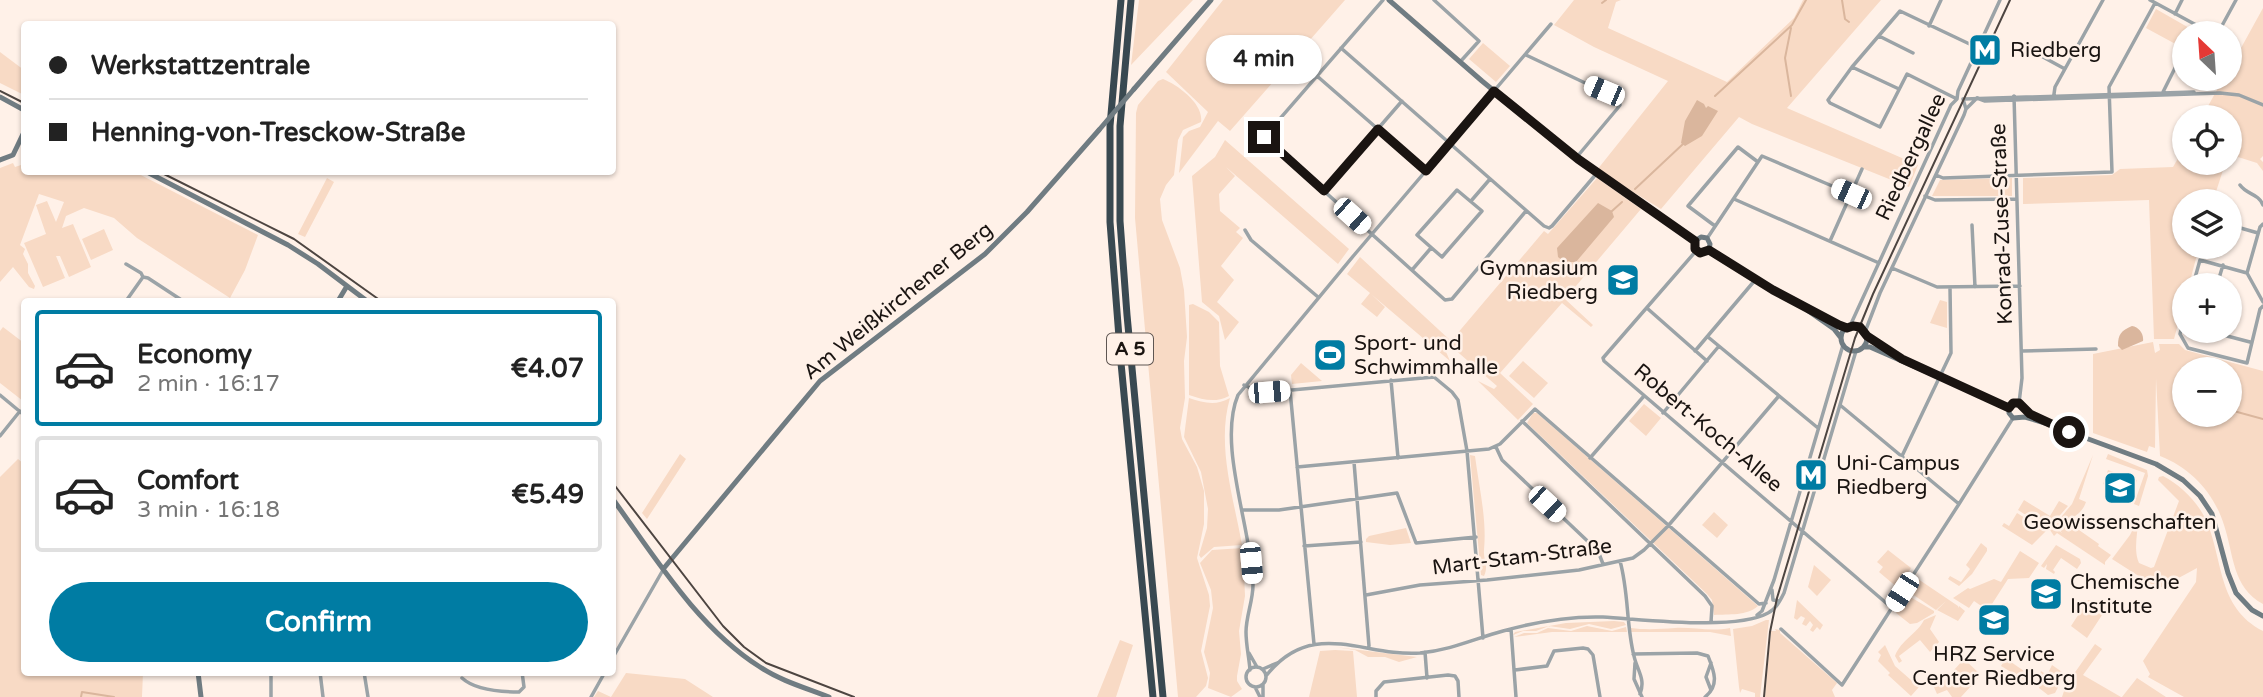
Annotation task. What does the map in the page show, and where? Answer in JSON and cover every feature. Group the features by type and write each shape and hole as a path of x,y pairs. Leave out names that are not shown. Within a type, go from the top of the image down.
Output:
{"highway":[{"name":"A 5","path":"1121,0 1110,126 1111,234 1153,697"},
{"name":"A 5","path":"1131,0 1120,126 1121,244 1163,697"}],"main road":[{"name":"Am Weißkirchener Berg","path":"664,568 820,381 992,248 1027,212 1211,0"},
{"path":"1390,0 1576,158 1695,241 1696,251 1702,253 1709,250"},
{"path":"0,97 21,108"},
{"path":"0,160 13,155 21,138"},
{"path":"153,175 288,245 363,298"},
{"path":"1695,241 1701,237 1707,238 1709,250"},
{"path":"1709,250 1803,307 1834,330 1848,350 1870,347 2009,408"},
{"path":"340,298 347,286"},
{"path":"1803,307 1849,327 1858,326 1902,359"},
{"path":"1842,342 1849,327"},
{"path":"1864,347 1866,334"},
{"path":"2045,423 2019,403 2013,403 2009,408 2012,418 2021,417 2045,423 2156,464 2192,487 2212,514 2236,593 2249,607 2263,616"},
{"path":"2021,417 2024,409"},
{"path":"616,503 704,619 737,650 771,674 829,697"},
{"path":"198,676 201,697"}],"street":[{"path":"1383,0 1264,137 1445,300 1449,301 1526,211"},
{"path":"1434,0 1479,41 1460,62"},
{"path":"1929,26 1941,0"},
{"name":"Riedbergallee","path":"1849,327 1951,105 1957,99 1958,91 2000,0"},
{"path":"2054,97 2055,87 2103,0"},
{"path":"2150,0 2186,21"},
{"path":"2175,14 2182,0"},
{"path":"2225,21 2236,0"},
{"path":"1936,175 1942,178 2112,172 2109,87 2155,3"},
{"path":"1978,48 1900,12 1852,67 1829,97 1830,103 1880,127 1907,74 1957,99 1977,98 1986,101 2203,93 2239,95 2263,105"},
{"path":"1262,697 1247,680 1250,670 1246,631 1253,584 1235,464 1232,421 1236,401 1244,385 1551,24"},
{"path":"1879,37 1913,53"},
{"path":"2019,44 2065,69"},
{"path":"1341,48 1526,211 1549,228 1597,173"},
{"path":"1526,55 1619,99 1620,105 1576,158"},
{"path":"1852,67 1899,89"},
{"path":"2163,93 2172,75"},
{"path":"1317,76 1426,171"},
{"path":"1966,109 1977,98"},
{"name":"Konrad-Zuse-Straße","path":"2014,98 2022,351 2022,392 2019,403"},
{"name":"Riedbergallee","path":"1866,334 1868,321 1966,109 1964,99"},
{"path":"1324,191 1402,101"},
{"path":"1715,226 1688,206 1738,147 1758,162"},
{"path":"1707,238 1762,156 1851,194"},
{"path":"1829,241 1862,169"},
{"path":"1471,201 1490,178"},
{"path":"2240,185 2260,198 2263,205"},
{"path":"1457,190 1471,201 1482,211 1442,257 1417,235 1457,190"},
{"path":"1926,196 1935,200 2017,199"},
{"path":"1734,199 1879,263"},
{"path":"2185,343 2188,348 2247,363 2250,343 2263,304 2247,272 2263,224"},
{"path":"1972,225 1975,287"},
{"path":"2242,229 2258,234"},
{"path":"1245,230 1251,240 1318,298"},
{"path":"1412,270 1431,248"},
{"path":"1696,251 1647,309 1707,361"},
{"path":"2196,273 2200,260 2247,272"},
{"path":"126,264 178,298"},
{"path":"2221,273 2223,265"},
{"path":"1892,268 1937,287 2020,286"},
{"path":"128,298 143,277"},
{"path":"1695,351 1756,279"},
{"path":"1902,456 1952,348 1950,288"},
{"name":"Robert-Koch-Allee","path":"1647,309 1604,360 1892,608"},
{"path":"1708,337 1777,397 1818,428"},
{"path":"2242,341 2250,343"},
{"path":"1755,617 1762,611 1772,585 1842,342"},
{"path":"1663,413 1719,346"},
{"name":"Konrad-Zuse-Straße","path":"2022,351 2096,349"},
{"path":"1262,697 1266,676 1279,662 1294,651 1314,645 1340,644 1425,652 1458,647 1511,629 1569,619 1711,622 1768,613 1781,600 1856,351"},
{"path":"1244,385 1257,391 1290,390 1429,377 1438,379 1452,392 1458,400 1467,451 1483,638"},
{"path":"1391,380 1398,458"},
{"path":"1290,390 1314,645"},
{"path":"0,396 21,412"},
{"path":"1590,458 1644,396"},
{"name":"Mart-Stam-Straße","path":"1366,595 1409,586 1579,570 1633,558 1668,526 1777,397"},
{"path":"1840,405 1959,504"},
{"path":"1297,467 1496,447 1535,409 1759,604 1766,603"},
{"path":"0,436 21,414"},
{"path":"1781,629 1842,685 2012,418"},
{"path":"1522,421 1710,601 1711,622"},
{"path":"1496,447 1502,460 1598,551 1603,564"},
{"path":"1354,462 1369,646"},
{"path":"1242,510 1301,507 1397,493 1416,543 1476,537"},
{"path":"1304,546 1361,542"},
{"path":"1620,561 1626,588 1633,654 1642,678 1641,695"},
{"path":"616,652 664,568"},
{"path":"1772,585 1771,598 1774,601 1781,600"},
{"path":"1511,629 1516,697"},
{"path":"1515,670 1546,666 1551,654 1559,649 1583,648 1593,655 1600,697"},
{"path":"1248,651 1257,667"},
{"path":"1425,652 1427,679"},
{"path":"1633,654 1697,653 1709,656 1715,671 1715,681 1705,697"},
{"path":"1250,670 1257,667 1263,669 1279,662"},
{"path":"1635,663 1634,679 1641,695"},
{"path":"1711,663 1706,677 1711,690"},
{"path":"1263,669 1266,676"},
{"path":"271,676 271,697"},
{"path":"320,676 323,697"},
{"path":"365,676 368,697"},
{"path":"462,678 468,684 504,692 519,692 524,687 523,676"},
{"path":"591,697 603,676"},
{"path":"1376,697 1376,691 1384,682 1455,676 1459,697"},
{"path":"1255,687 1263,685"}],"shaded area":[{"path":"1139,0 1193,0 1131,65"},
{"path":"1223,0 1345,0 1230,131 1218,121 1179,173 1183,137 1189,131 1200,127 1208,112 1166,72"},
{"path":"1574,0 1621,0 1616,2 1608,28 1727,82 1794,18 1803,0 1881,0 1787,108 1918,165 1909,187 1739,117 1661,209 1597,170 1668,81 1594,47 1554,25"},
{"path":"2263,8 2263,156 2260,159 2263,162 2263,171 2257,163 2242,158 2242,105 2209,105 2216,91 2242,91 2242,46"},
{"path":"2156,9 2177,21 2172,21 2172,42 2146,28"},
{"path":"1483,43 1510,66 1496,82 1469,59"},
{"path":"0,52 21,68 21,94 0,83"},
{"path":"1163,79 1189,96 1201,115 1201,122 1183,130 1178,140 1174,175 1160,199 1162,220 1180,268 1184,290 1187,337 1184,361 1185,398 1180,428 1204,491 1204,524 1197,558 1209,595 1210,606 1201,651 1208,678 1206,686 1196,697 1178,697 1135,218 1136,113 1138,105 1158,81"},
{"path":"1697,100 1706,108 1708,106 1718,111 1702,136 1685,146 1681,143 1685,121"},
{"path":"1225,140 1349,249 1338,264 1226,167 1235,176 1219,194 1220,211 1240,228 1236,232 1243,238 1221,266 1234,280 1217,302 1239,322 1225,340 1219,316 1202,302 1192,176 1215,157"},
{"path":"13,163 15,167 21,165 21,175 141,175 258,235 245,270 230,298 137,238 114,218 84,208 66,216 62,228 73,224 91,267 69,277 60,256 56,256 65,278 43,287 24,243 46,234 36,205 47,201 56,222 64,202 39,194 20,245 25,249 23,254 34,289 29,287 13,267 0,282 0,168"},
{"path":"2172,167 2172,175 2221,175 2217,189 2172,189 2172,259 2196,259 2192,273 2172,273 2172,339 2154,339 2149,200 2023,204 2023,178 2112,175 2120,169"},
{"path":"327,178 334,182 305,237 298,234"},
{"path":"1597,178 1641,209 1565,299 1593,325 1591,327 1562,303 1500,373 1533,404 1518,420 1478,381 1494,389 1497,386 1445,342 1443,345 1450,361 1371,294 1385,307 1377,317 1361,304 1370,293 1347,274 1360,257 1451,341 1544,231 1548,234"},
{"path":"2012,178 2012,196 1932,196 1940,180"},
{"path":"1598,203 1612,211 1614,217 1576,262 1564,262 1558,257 1557,248"},
{"path":"104,229 113,250 91,260 82,239"},
{"path":"1940,300 1947,302 1947,328 1930,323"},
{"path":"1193,304 1209,312 1219,322 1220,366 1229,396 1219,400 1189,395 1189,305"},
{"path":"2132,326 2140,331 2143,341 2122,350 2118,346 2120,336"},
{"path":"3,327 21,341 21,399 0,383 0,331"},
{"path":"2153,342 2155,353 2160,350 2159,344 2179,344 2185,350 2211,357 2172,357 2172,427 2242,427 2242,365 2263,371 2263,604 2245,589 2240,579 2220,513 2208,492 2182,467 2160,456 2156,378 2155,448 2149,446 2147,452 2093,433 2093,354"},
{"path":"1523,361 1548,383 1534,398 1509,376"},
{"path":"1301,363 1322,381 1292,384 1291,375"},
{"path":"1189,398 1210,403 1230,398 1226,416 1226,453 1242,545 1214,547 1201,558 1199,555 1207,528 1208,509 1201,472 1184,437"},
{"path":"1644,404 1661,418 1646,436 1629,421"},
{"path":"1533,413 1537,413 1758,606 1743,613 1714,615 1712,600 1707,594 1527,423"},
{"path":"680,454 686,459 647,519 642,513"},
{"path":"2108,454 2147,470 2148,476 2139,506 2134,504 2145,473 2106,459"},
{"path":"1470,455 1475,456 1484,515 1484,576 1481,575"},
{"path":"2093,455 2079,499 2086,502 2084,507 2075,516 2057,522 2072,504"},
{"path":"18,459 21,462 21,676 143,676 142,697 0,697 0,477"},
{"path":"2108,470 2137,480 2132,495 2103,484"},
{"path":"2163,476 2187,494 2201,511 2211,533 2229,595 2248,621 2263,631 2263,697 2184,697 2148,677 2150,674 2143,661 2196,582 2197,568 2162,587 2156,587 2112,559 2138,519 2137,558 2139,563 2154,567 2179,501 2158,480"},
{"path":"2024,500 2050,516 2059,501 2068,506 2048,529 2018,510"},
{"path":"1714,512 1728,525 1717,538 1702,525"},
{"path":"2017,513 2046,531 2032,545 2002,526 2004,523 2009,526"},
{"path":"2072,520 2069,523 2111,555 2105,565 2057,533 2054,536 2050,530 2053,526 2062,533 2055,524"},
{"path":"1406,528 1411,543 1390,545 1366,542 1369,536"},
{"path":"1981,543 1987,551 1972,574 1959,586 1948,579 1950,576 1961,582 1970,569 1966,565"},
{"path":"2056,545 2080,559 2081,563 2077,569 2061,558 2053,570 2054,574 2046,569 2047,564 2044,568 2041,566"},
{"path":"1243,548 1245,596 1239,631 1241,654 1237,676 1242,689 1231,697 1208,688 1210,673 1204,652 1213,608 1211,590 1200,563 1212,550"},
{"path":"1888,550 1911,568 1898,588 1879,572 1883,567 1877,562"},
{"path":"2020,551 2039,563 2029,578 2008,579 1990,612 1974,601 1969,608 1953,598 1968,588 1994,579 2001,582"},
{"path":"1814,565 1831,580 1817,596 1808,587"},
{"path":"1918,579 1965,611 1958,621 1937,610 1946,601 1936,610 1909,592"},
{"path":"1907,595 1934,613 1910,624 1896,613"},
{"path":"1797,600 1823,625 1820,630 1817,627 1813,632 1810,630 1813,625 1810,621 1806,626 1802,624 1805,618 1801,616 1797,620 1794,618"},
{"path":"2088,600 2102,607 2104,612 2087,638 2071,626"},
{"path":"1936,615 1930,629 1939,642 1930,652 1920,640 1899,656 1902,661 1899,663 1895,656 1901,646 1924,620"},
{"path":"1769,620 1760,697 1755,697 1755,693 1742,689 1740,693 1733,629 1752,626"},
{"path":"1614,621 1624,622 1626,625 1611,629 1589,624 1570,629 1549,626"},
{"path":"1549,626 1536,631 1523,631 1513,635 1515,632"},
{"path":"1587,626 1612,631 1626,627 1627,632 1552,632 1514,637 1548,628 1571,631"},
{"path":"1631,628 1730,628 1731,636 1710,632 1631,632"},
{"path":"1775,629 1780,630 1780,633 1837,683 1832,690 1835,697 1765,697 1771,631 1776,631"},
{"path":"1120,640 1133,645 1116,697 1097,697"},
{"path":"2095,644 2102,649 2083,675 2121,697 2062,697 2066,685"},
{"path":"1885,645 1895,666 1919,687 1911,696 1888,675 1890,673 1878,661 1881,655 1878,652"},
{"path":"1335,647 1417,657 1399,662 1385,657 1368,657 1355,650"},
{"path":"1320,651 1353,651 1357,697 1309,697"},
{"path":"2007,656 2011,658 2011,662 2034,678 2036,687 2001,666"},
{"path":"1964,659 1981,675 1961,697 1952,697 1947,690 1937,694 1933,685 1936,676 1943,682"},
{"path":"2052,665 2065,674 2055,693 2048,695 2039,688 2038,678 2041,671 2047,675"},
{"path":"626,673 685,679 713,697 611,697"},
{"path":"2137,678 2166,697 2122,697"},
{"path":"598,691 611,697 594,697"}],"waterway":[{"path":"1602,3 1606,0"},
{"path":"1715,96 1792,25 1806,0"},
{"path":"1842,0 1845,19 1849,22"},
{"path":"1791,28 1785,58 1791,96"},
{"path":"1635,189 1683,144"},
{"path":"1612,211 1622,202"},
{"path":"2242,413 2263,419"},
{"path":"81,697 82,692 114,697"}],"tram line":[{"path":"1764,697 1770,632 1777,598 1855,338 2010,0"},
{"path":"0,91 21,102"},
{"path":"166,175 294,239 377,298"},
{"path":"616,487 723,626 744,647 766,663 854,697"}],"place":[{"name":"Riedberg","path":"1985,50"},
{"name":"Gymnasium Riedberg","path":"1623,280"},
{"name":"Sport- und Schwimmhalle","path":"1330,355"},
{"name":"Uni-Campus Riedberg","path":"1811,475"},
{"name":"Geowissenschaften","path":"2120,488"},
{"name":"Chemische Institute","path":"2046,594"},
{"name":"HRZ Service Center Riedberg","path":"1994,620"}],"route":[{"path":"1264,137 1324,191 1378,129 1426,171 1494,91 1578,159 1695,241 1694,247 1700,253 1709,250 1773,290 1839,325 1847,328 1860,327 1874,342 1902,359 2009,408 2013,403 2019,403 2026,412 2069,432"}]}
